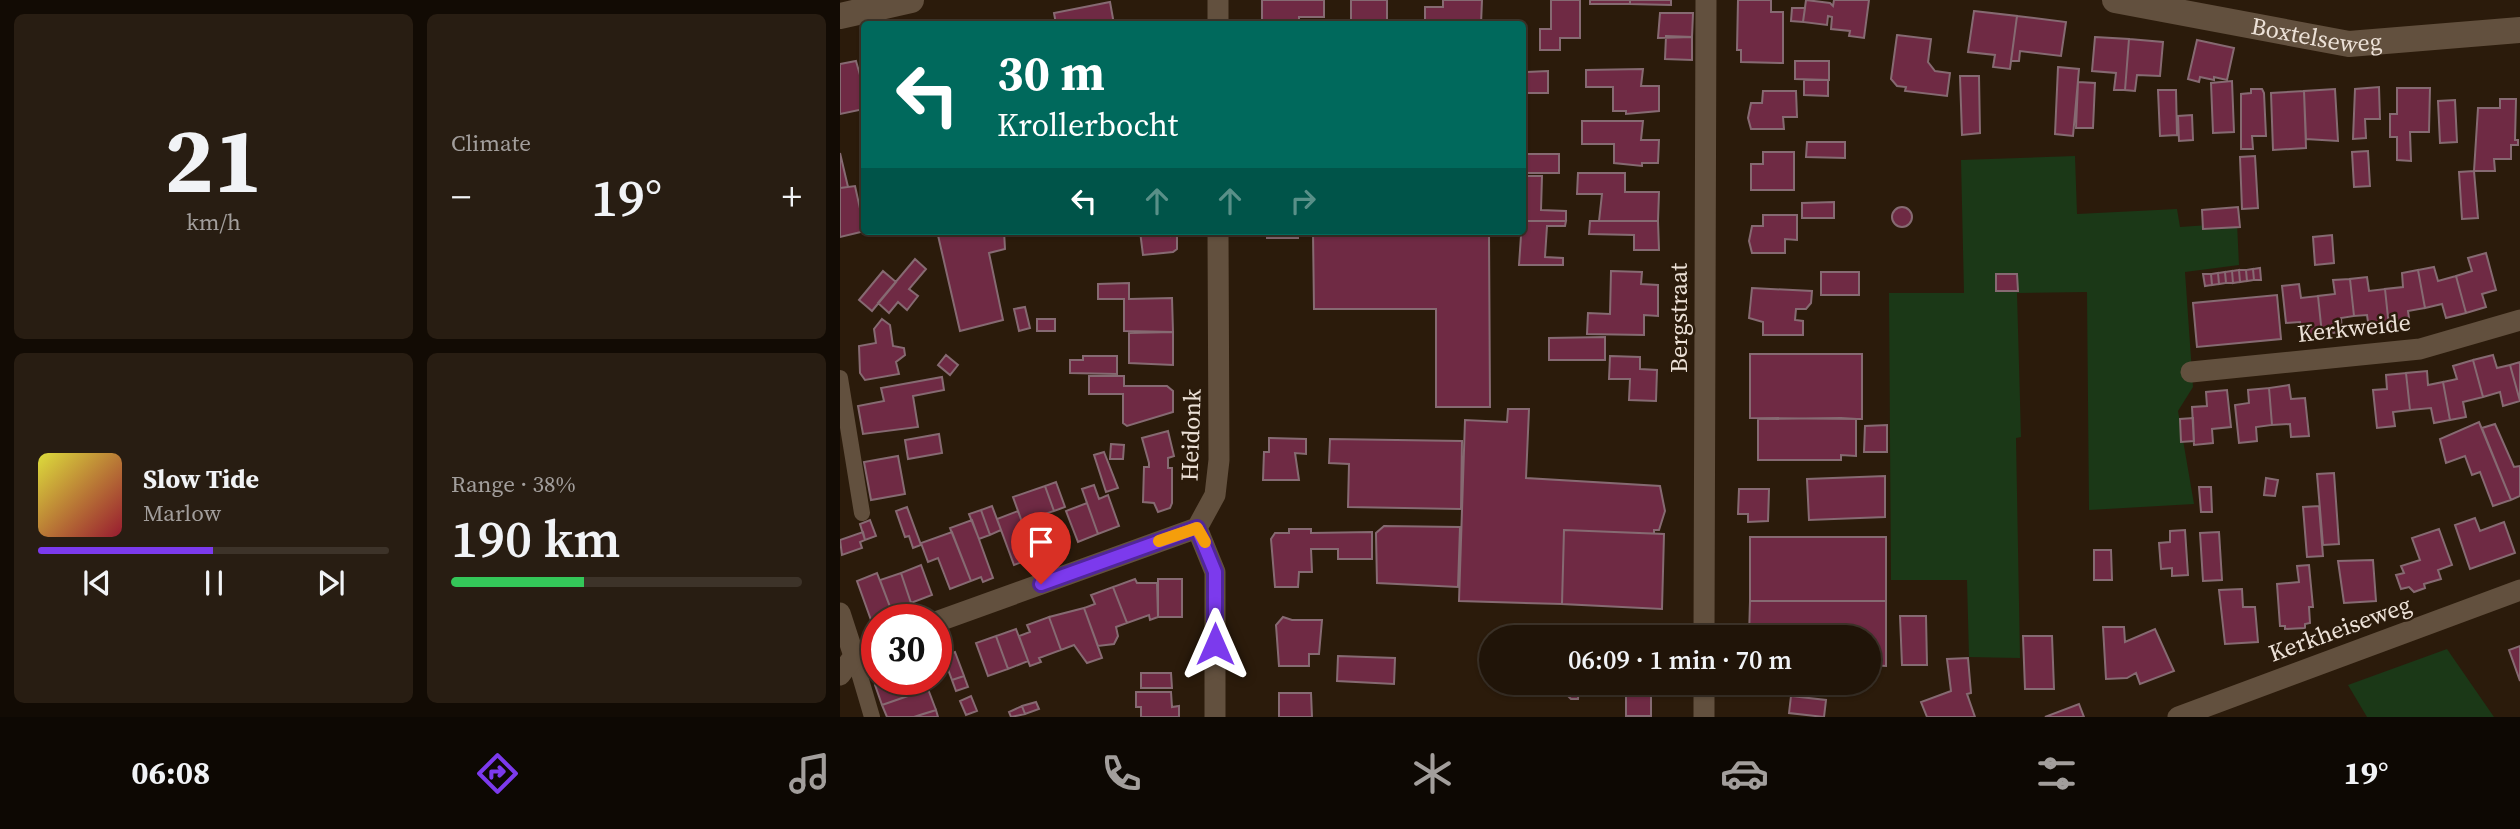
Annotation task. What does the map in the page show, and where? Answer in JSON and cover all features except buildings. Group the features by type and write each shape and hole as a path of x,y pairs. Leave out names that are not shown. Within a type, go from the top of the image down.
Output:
{"street":[{"path":"840,16 911,0"},
{"path":"1218,0 1218,21"},
{"name":"Bergstraat","path":"1704,625 1706,0"},
{"name":"Boxtelseweg","path":"2115,0 2349,44 2520,30"},
{"name":"Heidonk","path":"1197,528 1215,495 1219,460 1219,235"},
{"name":"Kerkweide","path":"2190,372 2420,349 2520,320"},
{"path":"840,377 847,462 862,513"},
{"path":"952,616 1197,528 1215,572 1215,717"},
{"name":"Kerkheiseweg","path":"2178,717 2520,590"},
{"path":"840,613 872,717"},
{"path":"840,675 854,656 861,652"},
{"path":"1704,695 1704,717"}],"green space":[{"path":"2075,156 2077,214 2177,209 2180,227 2237,223 2239,265 2185,272 2193,387 2178,411 2194,504 2089,510 2087,292 2017,293 2021,437 2016,438 2020,658 1969,657 1967,580 1891,580 1889,293 1964,293 1961,160"},
{"path":"2447,649 2494,717 2367,717 2348,685"}],"slow traffic":[{"path":"1159,541 1197,528 1205,542"}],"route":[{"path":"1041,584 1197,528 1206,544 1215,572 1215,644"}]}
